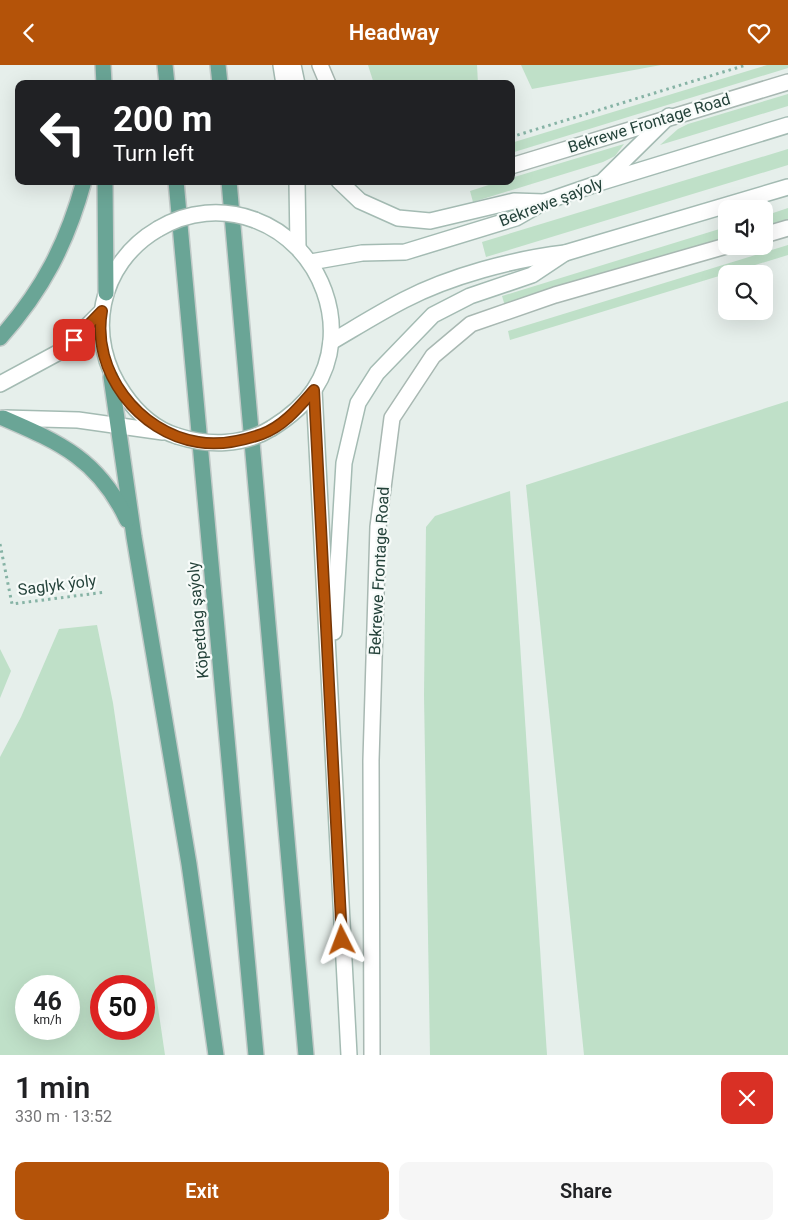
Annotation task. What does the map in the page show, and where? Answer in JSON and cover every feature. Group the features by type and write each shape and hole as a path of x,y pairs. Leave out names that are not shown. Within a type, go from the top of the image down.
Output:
{"main road":[{"path":"104,65 104,80"},
{"path":"166,65 167,80"},
{"path":"218,65 220,80"},
{"path":"280,65 283,80"},
{"path":"293,65 297,80"},
{"path":"320,65 326,80"},
{"name":"Bekrewe Frontage Road","path":"515,165 669,116 788,82"},
{"path":"602,182 669,116"},
{"name":"Bekrewe şaýoly","path":"310,262 362,253 405,252 516,218 544,202 602,182 788,125"},
{"path":"0,338 21,315 43,283 74,220 83,185"},
{"path":"105,185 106,293 100,321 103,350 111,377 134,537 189,864 216,1055"},
{"name":"Köpetdag şaýoly","path":"176,185 256,1055"},
{"path":"229,185 306,1055"},
{"path":"297,185 298,247"},
{"path":"343,185 360,201 398,218 422,221 430,221 514,201 544,202"},
{"path":"330,342 404,299 443,284 528,257 565,253 788,187"},
{"path":"1,418 72,419 172,434 198,442 232,443 264,433 292,415 314,390 325,367 330,342 330,314 324,287 310,262 298,247 272,226 240,214 206,212 173,220 144,237 121,262 106,293"},
{"path":"773,232 788,228"},
{"name":"Bekrewe Frontage Road","path":"372,1055 371,760 377,546 392,418 433,356 471,324 555,295 718,248"},
{"path":"329,709 344,463 358,403 377,373 433,315 470,296 532,275 565,253"},
{"path":"0,384 63,350 102,311"},
{"path":"111,377 134,409 172,434"},
{"path":"314,390 348,1055"},
{"path":"1,418 40,434 85,461 105,481 118,500 134,537"}],"path":[{"path":"515,136 746,65"},
{"name":"Saglyk ýoly","path":"0,544 12,604 106,592"}],"green space":[{"path":"368,65 477,65 478,80 373,80"},
{"path":"521,65 661,65 532,89"},
{"path":"767,65 788,65 788,68 515,152 515,142"},
{"path":"788,94 788,106 660,145 678,129 688,124"},
{"path":"624,144 615,156 603,162 473,202 470,191 489,185 515,185 515,177"},
{"path":"788,149 788,165 486,257 482,242"},
{"path":"788,208 788,220 773,224 773,213"},
{"path":"718,229 718,241 505,306 502,296"},
{"path":"788,245 788,255 755,265 723,265 755,255 773,255 773,250"},
{"path":"718,266 718,276 510,340 508,331"},
{"path":"788,401 788,1055 584,1055 526,485"},
{"path":"510,491 547,1055 430,1055 424,695 426,527 435,516"},
{"path":"97,625 113,703 153,975 90,975 90,1040 155,1040 155,987 165,1055 0,1055 0,757 21,717 59,629"},
{"path":"0,649 11,671 0,698"}],"route":[{"path":"74,340 102,311 100,321 103,350 111,377 134,409 166,432 198,442 232,443 264,433 292,415 314,390 342,940"}]}
